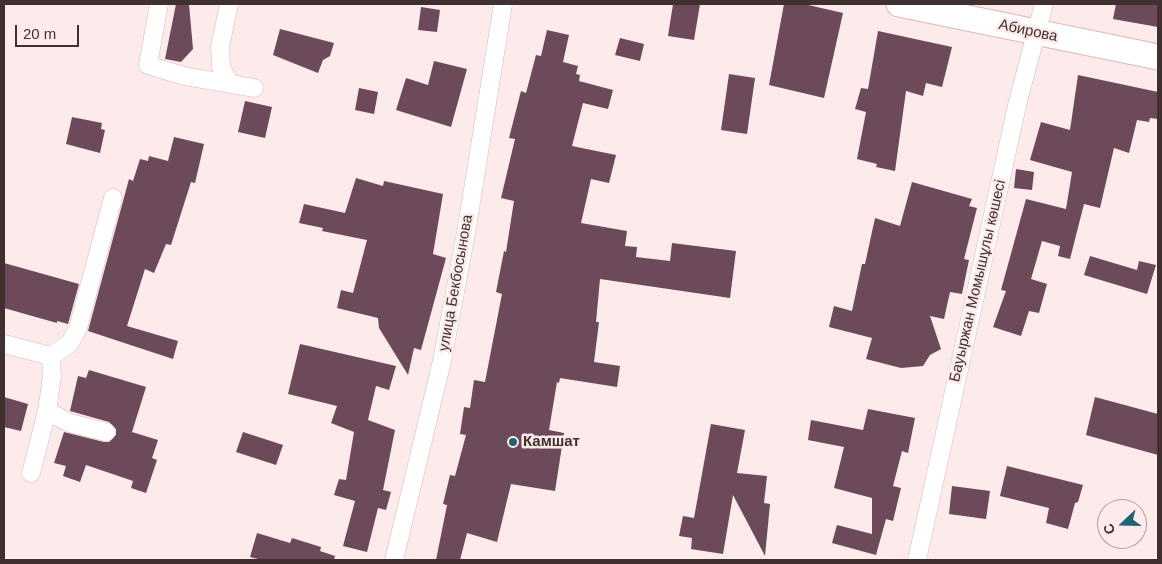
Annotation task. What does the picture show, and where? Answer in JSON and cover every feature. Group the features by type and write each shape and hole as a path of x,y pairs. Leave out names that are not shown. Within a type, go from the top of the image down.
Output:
{"street":[{"path":"159,4 148,65 184,76 254,88"},
{"path":"229,4 220,47 222,67 230,84"},
{"name":"улица Бекбосынова","path":"394,560 442,361 466,233 503,4"},
{"name":"Абирова","path":"899,4 1038,34 1158,57"},
{"name":"Бауыржан Момышұлы көшесі","path":"917,560 1016,111 1038,34 1044,4"},
{"path":"4,344 51,356 70,343 78,328 113,198"},
{"path":"31,473 47,410 52,377 51,356"},
{"path":"47,410 70,423 106,432"}],"building":[{"path":"176,4 189,4 193,49 181,62 165,59"},
{"path":"673,4 700,4 694,40 668,36"},
{"path":"784,4 804,4 843,13 824,98 769,85"},
{"path":"1116,4 1158,4 1158,27 1113,19"},
{"path":"421,7 440,10 437,32 418,30"},
{"path":"280,29 334,43 330,56 323,60 318,73 273,55"},
{"path":"547,30 569,35 563,62 578,66 576,74 580,75 579,81 613,90 608,109 583,103 572,146 616,155 609,183 591,179 581,223 627,231 625,246 637,247 636,257 670,261 672,243 736,251 730,298 600,279 596,322 599,322 594,362 620,366 617,387 560,378 559,383 557,382 549,430 564,433 555,491 511,484 497,542 467,533 460,560 436,560 447,505 443,504 450,475 455,476 466,435 460,434 464,407 470,408 474,380 485,382 502,294 496,292 504,251 506,252 514,201 501,198 515,139 509,138 521,91 526,93 536,55 541,56"},
{"path":"878,31 952,47 942,87 926,83 923,96 906,91 895,171 876,167 877,164 857,159 866,112 855,109 861,88 868,89"},
{"path":"620,38 644,44 640,61 615,55"},
{"path":"434,61 467,69 451,127 396,110 406,78 428,85"},
{"path":"729,74 755,78 747,134 721,130"},
{"path":"1078,75 1158,92 1158,119 1150,118 1149,122 1137,120 1129,153 1114,148 1100,208 1084,204 1070,259 1058,256 1060,246 1042,241 1031,279 1047,284 1039,313 1029,311 1021,336 993,327 1006,291 1001,290 1026,199 1066,209 1072,172 1030,160 1041,122 1070,130"},
{"path":"359,88 378,92 374,114 355,110"},
{"path":"245,101 272,107 265,138 238,132"},
{"path":"72,117 102,123 101,129 105,130 100,153 66,144"},
{"path":"174,137 204,144 195,183 191,182 171,245 166,244 154,273 145,269 127,326 178,341 173,359 88,331 129,179 133,181 140,159 148,161 149,156 168,161"},
{"path":"1016,169 1034,172 1032,190 1014,188"},
{"path":"356,178 383,186 384,181 443,194 433,254 446,258 421,350 414,348 408,375 379,328 378,318 337,308 341,290 353,293 367,240 322,231 323,228 299,223 304,204 345,213"},
{"path":"912,182 972,199 969,206 977,208 964,259 969,260 962,294 950,292 944,319 930,316 941,349 930,355 923,366 901,368 866,359 872,338 829,327 834,306 852,311 862,264 865,264 875,218 900,226"},
{"path":"1090,256 1137,270 1139,261 1156,265 1147,294 1084,275"},
{"path":"4,263 79,284 68,324 57,321 57,323 4,308"},
{"path":"300,344 396,366 389,390 376,386 368,420 395,430 383,490 391,492 386,510 378,508 367,552 343,546 355,501 334,495 339,479 346,480 354,432 331,423 337,406 288,394"},
{"path":"89,370 146,387 132,432 158,440 152,458 157,460 146,493 131,488 133,481 86,465 80,482 63,476 66,466 54,463 64,432 104,442 109,442 116,435 116,429 109,422 70,411 78,376 86,378"},
{"path":"4,397 28,404 21,431 4,427"},
{"path":"1095,397 1158,414 1158,455 1086,435"},
{"path":"868,409 915,418 908,453 902,451 893,486 901,488 893,521 886,519 876,555 832,543 837,525 872,534 872,498 834,488 844,447 808,440 811,420 863,430"},
{"path":"711,424 745,430 737,473 767,476 764,503 770,504 765,556 733,495 723,554 691,549 692,538 679,536 683,516 694,518"},
{"path":"243,432 283,445 276,465 236,452"},
{"path":"1007,466 1083,485 1078,502 1075,503 1068,529 1046,523 1049,508 1000,496"},
{"path":"952,486 990,491 986,519 949,514"},
{"path":"257,533 290,543 292,538 321,547 320,551 335,556 334,560 262,560 250,557"}],"place":[{"name":"Камшат","path":"513,442"}]}
